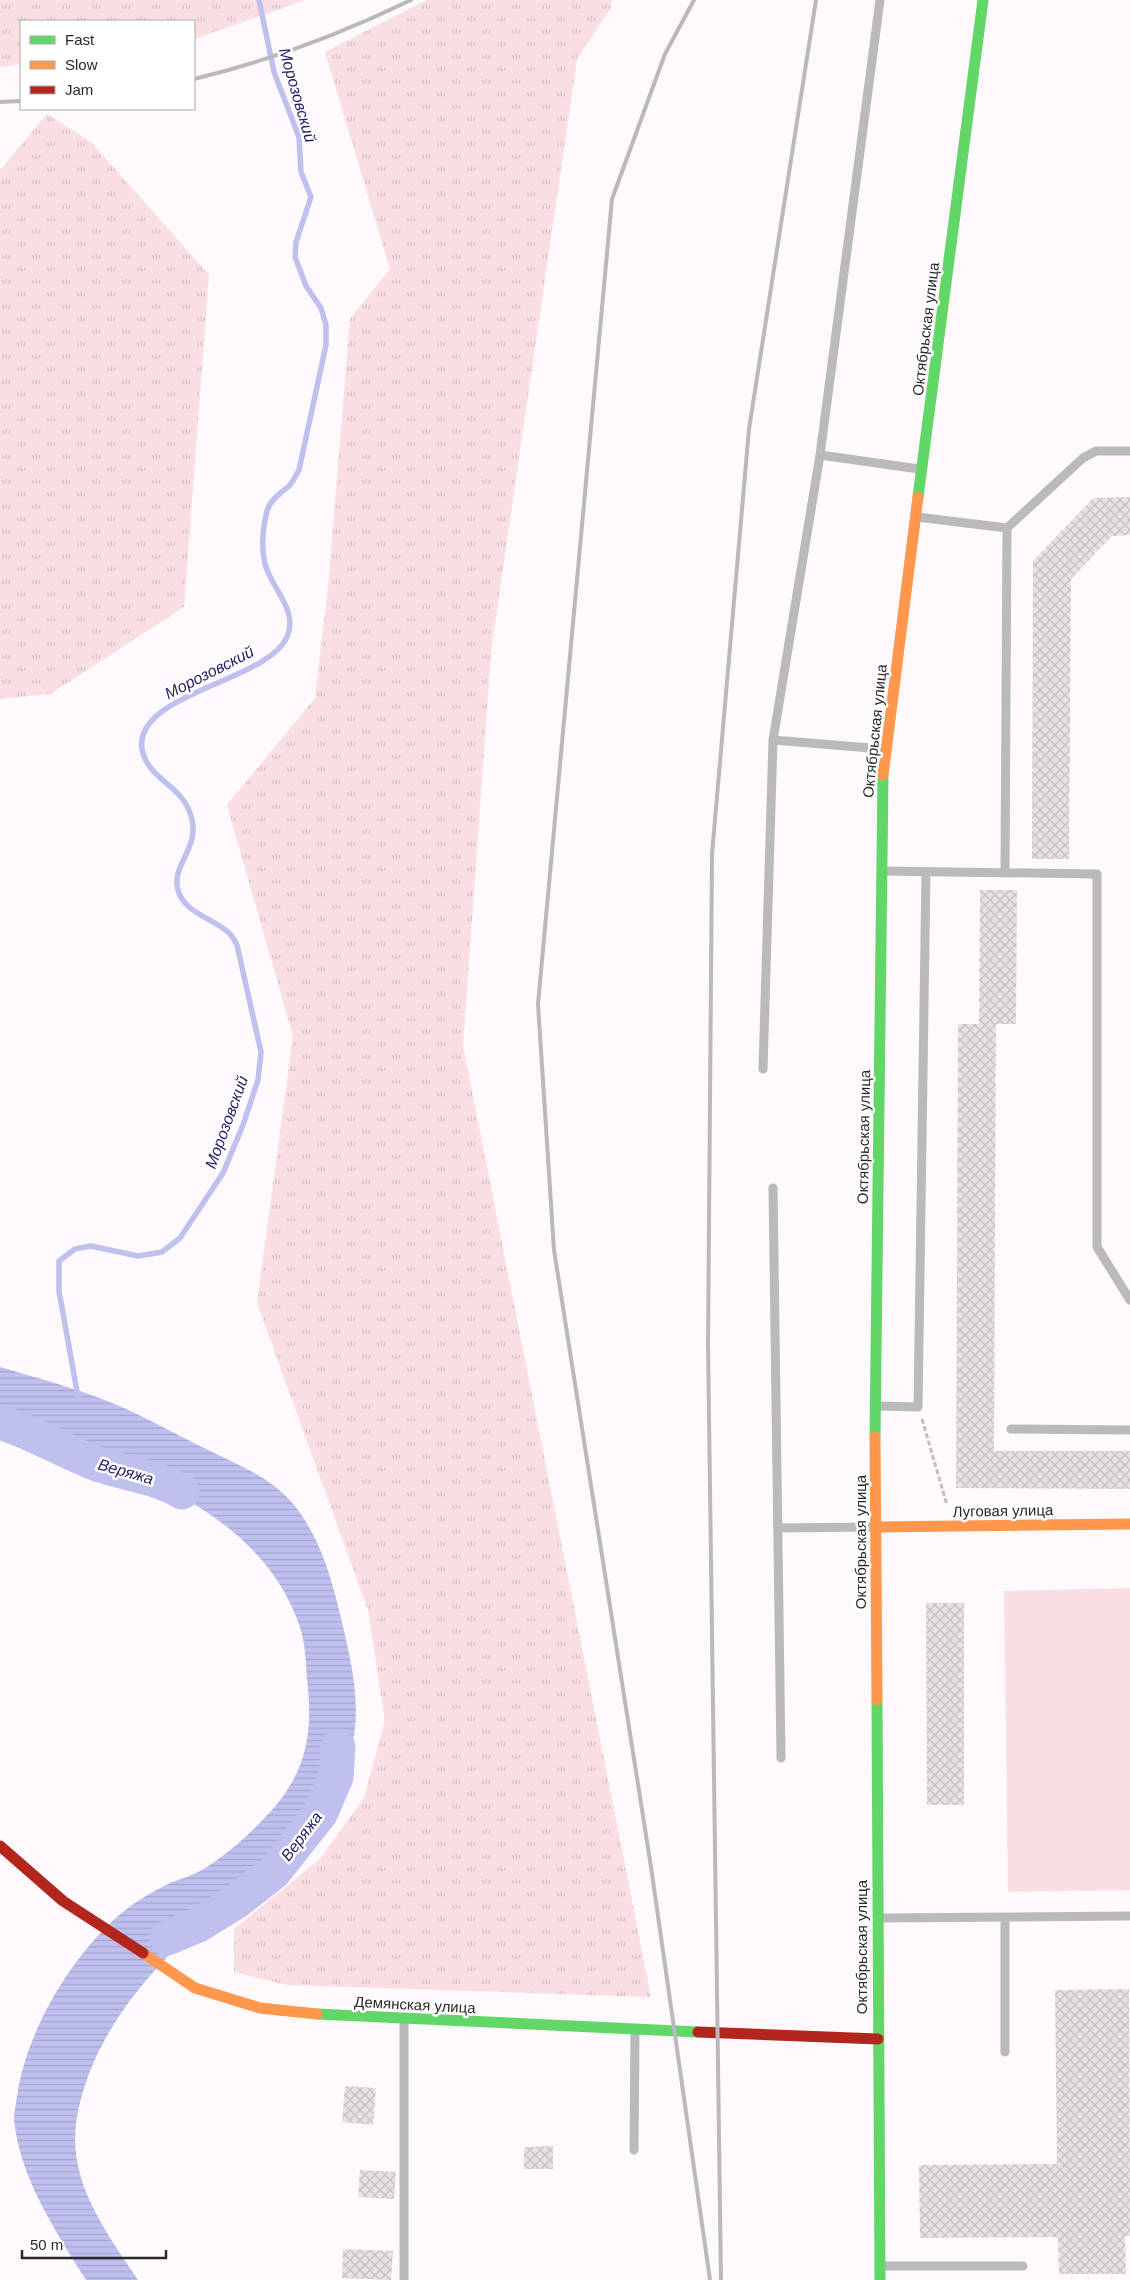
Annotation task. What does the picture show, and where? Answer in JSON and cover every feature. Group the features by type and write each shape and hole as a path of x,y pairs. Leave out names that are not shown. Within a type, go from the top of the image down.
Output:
{"main road":[{"name":"Октябрьская улица","path":"880,2280 875,1406 883,777 983,0"},
{"name":"Луговая улица","path":"876,1527 1130,1524"},
{"name":"Демянская улица","path":"0,1846 63,1901 195,1988 260,2008 344,2017 404,2020 878,2038"}],"lane":[{"path":"763,1069 773,740 820,455 880,0"},
{"path":"1004,873 1007,528 1082,458 1096,451 1130,450"},
{"path":"820,455 922,470"},
{"path":"916,517 1007,528"},
{"path":"773,740 886,749"},
{"path":"882,871 1096,874 1098,1247 1130,1300"},
{"path":"875,1406 918,1407 926,872"},
{"path":"773,1188 781,1758"},
{"path":"1011,1429 1130,1430"},
{"path":"778,1528 876,1527"},
{"path":"877,1918 1130,1916"},
{"path":"1005,1918 1005,2052"},
{"path":"404,2020 404,2280"},
{"path":"634,2150 636,2030"},
{"path":"880,2266 1023,2266"}],"path":[{"path":"918,1407 948,1509"}],"green space":[{"path":"0,0 306,0 195,39 195,20 20,20 20,64 0,67"},
{"path":"427,0 612,0 610,9 577,59 491,651 463,1046 651,1997 287,1985 234,1972 234,1929 320,1859 364,1798 385,1721 368,1610 257,1303 293,1036 227,805 315,698 328,588 350,319 390,269 325,52"},
{"path":"47,114 92,143 209,275 184,607 50,694 0,699 0,170"},
{"path":"1130,1588 1130,1890 1008,1892 1004,1591"}],"water":[{"path":"0,1367 70,1388 124,1408 242,1466 265,1479 285,1495 310,1528 322,1553 338,1606 353,1673 356,1708 353,1740 328,1795 297,1838 273,1864 197,1928 173,1951 130,2000 112,2027 97,2056 85,2086 77,2117 75,2140 77,2162 83,2183 101,2223 138,2280 86,2280 52,2224 32,2183 18,2142 14,2117 22,2071 31,2044 57,1990 92,1942 136,1902 168,1884 196,1873 210,1865 238,1843 272,1810 294,1780 305,1749 308,1732 309,1698 304,1646 300,1627 280,1584 251,1548 216,1518 176,1494 132,1473 0,1423"}],"building":[{"path":"1130,497 1130,535 1112,536 1071,579 1069,859 1032,859 1033,561 1093,498"},
{"path":"980,890 1017,890 1016,1024 996,1024 994,1451 1130,1451 1130,1489 956,1488 958,1024 979,1024"},
{"path":"926,1603 964,1603 964,1805 927,1805"},
{"path":"1129,1989 1130,2236 1125,2236 1126,2274 1059,2274 1058,2237 920,2238 919,2165 1057,2164 1055,1990"},
{"path":"345,2086 376,2088 373,2125 342,2122"},
{"path":"553,2146 553,2169 524,2169 524,2147"},
{"path":"360,2170 396,2172 394,2199 358,2197"},
{"path":"343,2249 393,2251 391,2280 342,2278"}],"waterway":[{"name":"Морозовский","path":"78,1397 59,1291 59,1261 75,1249 91,1246 138,1256 162,1252 180,1238 223,1173 243,1125 258,1080 261,1052 237,945 229,933 193,910 181,898 177,880 191,844 193,833 192,821 183,800 149,766 142,749 145,730 158,714 179,701 255,666 275,652 287,637 290,627 287,608 265,564 263,551 264,530 267,511 271,503 290,484 299,470 326,345 326,325 321,308 306,286 295,257 296,242 311,197 301,172 299,137 274,72 259,0"},
{"name":"Морозовский","path":"0,1422 92,1462 149,1478 182,1492"},
{"name":"Морозовский","path":"90,1449 93,1462"},
{"name":"Веряжа","path":"167,1938 198,1925 237,1901 274,1872 320,1814 336,1777 338,1747"}],"railway":[{"path":"195,79 277,55 358,24 411,0"},
{"path":"694,0 665,54 612,199 538,1004 554,1250 651,1867 710,2280"},
{"path":"721,2280 708,1345 712,854 749,429 816,0"},
{"path":"0,102 20,101"}],"traffic: fast":[{"path":"918,497 983,0"},
{"path":"875,1437 883,775"},
{"path":"877,1700 880,2280"},
{"path":"317,2014 698,2032"}],"traffic: slow":[{"path":"883,775 918,497"},
{"path":"875,1437 877,1700"},
{"path":"876,1527 1130,1524"},
{"path":"143,1953 195,1988 260,2008 317,2014"}],"traffic: jam":[{"path":"0,1846 63,1901 143,1953"},
{"path":"698,2032 878,2039"}]}
